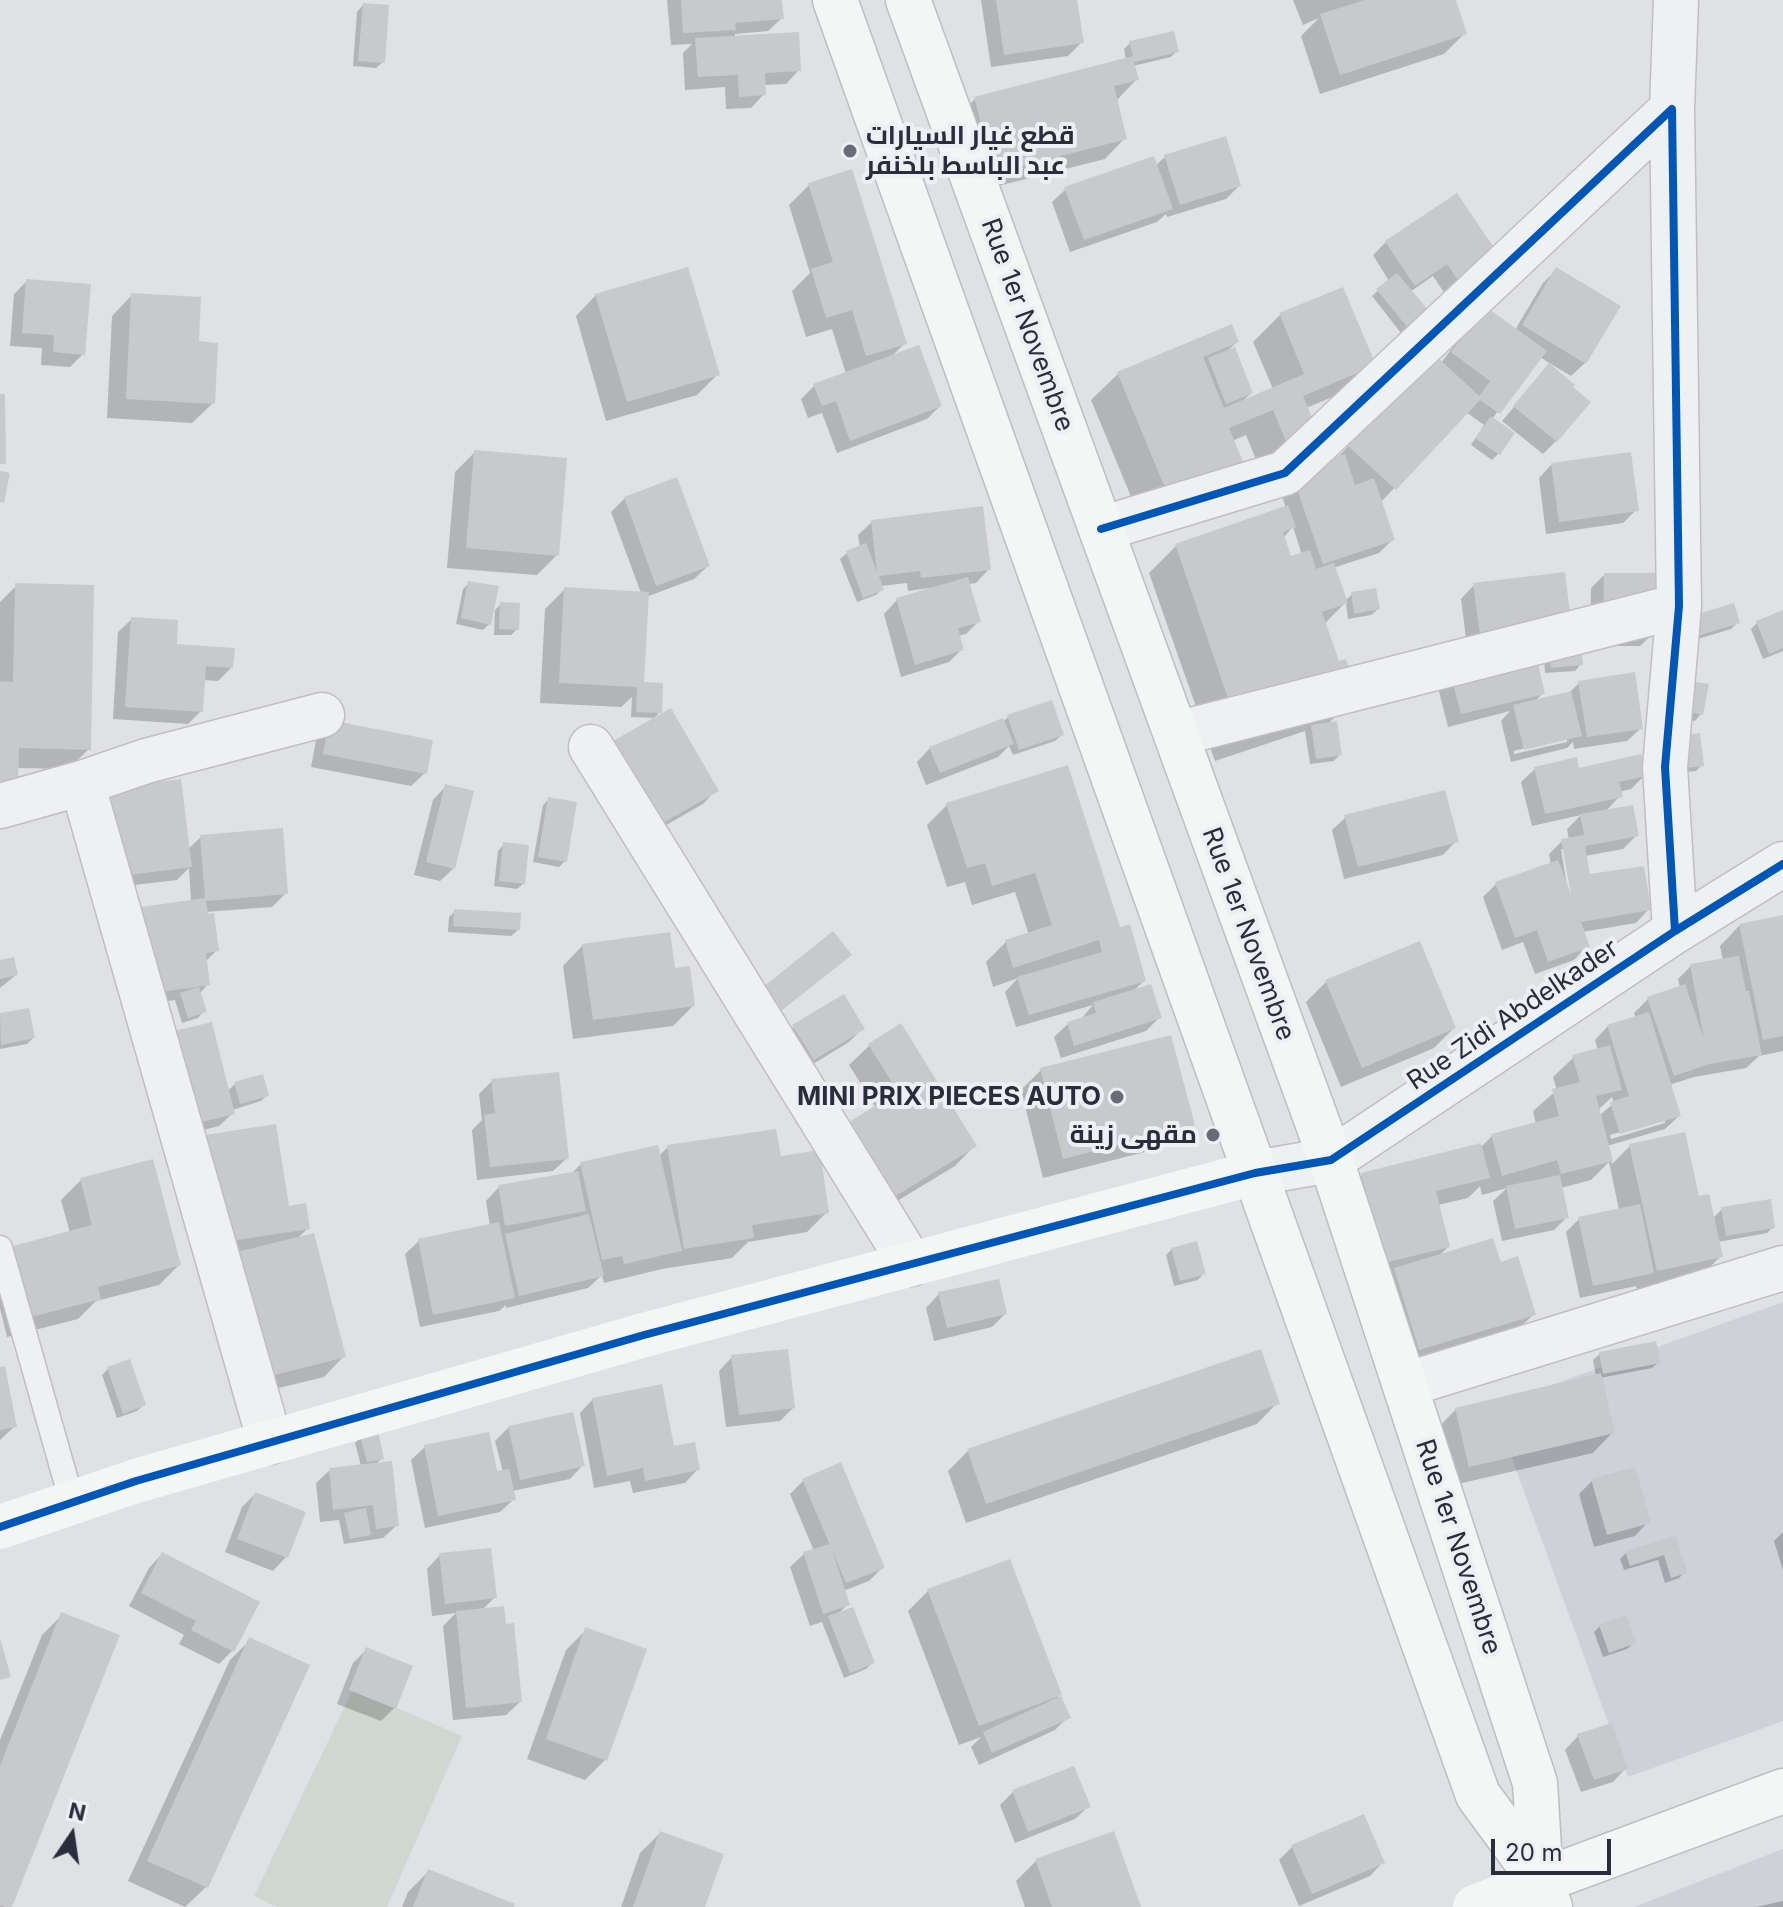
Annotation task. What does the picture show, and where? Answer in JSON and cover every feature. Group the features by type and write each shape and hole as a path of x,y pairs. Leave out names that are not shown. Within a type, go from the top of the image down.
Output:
{"main road":[{"path":"835,0 1478,1795 1546,1894"},
{"name":"Rue 1er Novembre","path":"908,0 1331,1160 1535,1783 1546,1894"},
{"path":"0,1527 136,1481 644,1335 1255,1173"},
{"path":"1475,1907 1546,1894 1783,1791"}],"street":[{"path":"1675,931 1665,767 1679,606 1672,109 1676,0"},
{"path":"1101,529 1285,473 1672,109"},
{"path":"1176,734 1679,606"},
{"path":"0,806 146,761 322,715"},
{"path":"591,747 911,1264"},
{"path":"82,783 270,1442"},
{"name":"Rue Zidi Abdelkader","path":"1255,1173 1331,1160 1675,931 1783,864"},
{"path":"1405,1385 1783,1268"}],"lane":[{"path":"0,1248 72,1502"}],"shaded area":[{"path":"1783,1302 1783,1721 1628,1777 1493,1406"},
{"path":"353,1689 462,1736 387,1907 277,1907 254,1896"},
{"path":"1783,1849 1783,1907 1634,1907"}],"building":[{"path":"681,0 782,0 784,19 735,23 736,30 683,33"},
{"path":"996,0 1077,0 1084,43 1004,55"},
{"path":"1365,0 1456,0 1467,34 1340,75 1320,14"},
{"path":"363,3 389,5 385,63 358,61"},
{"path":"1174,31 1179,52 1134,62 1139,80 1114,86 1127,139 994,173 974,97 1133,56 1129,41"},
{"path":"799,32 801,71 765,73 766,95 739,97 738,75 698,77 695,38"},
{"path":"1226,136 1241,186 1180,205 1164,155"},
{"path":"1154,156 1173,209 1084,240 1064,187"},
{"path":"852,169 907,344 866,356 852,310 826,318 811,269 833,262 808,183"},
{"path":"1457,193 1501,258 1461,285 1447,264 1415,286 1385,241"},
{"path":"688,267 720,375 627,402 595,294"},
{"path":"1556,267 1621,306 1586,364 1522,325"},
{"path":"1397,273 1429,311 1408,328 1376,289"},
{"path":"26,279 91,284 85,355 53,352 54,335 22,333"},
{"path":"1343,287 1376,365 1303,396 1320,436 1289,448 1273,410 1229,428 1249,476 1173,507 1117,372 1232,324 1239,342 1203,357 1224,408 1304,374 1279,313"},
{"path":"131,293 201,297 199,341 218,343 215,404 126,399"},
{"path":"1485,306 1547,351 1500,414 1480,400 1396,490 1348,446 1434,354 1479,396 1490,381 1451,352"},
{"path":"919,345 942,406 850,441 836,401 822,406 813,384"},
{"path":"1235,347 1253,393 1226,404 1208,358"},
{"path":"1549,363 1591,402 1557,442 1513,406"},
{"path":"0,394 5,394 6,464 0,464"},
{"path":"1491,416 1515,433 1500,455 1475,438"},
{"path":"474,450 567,458 559,556 466,548"},
{"path":"1631,452 1639,511 1559,522 1551,463"},
{"path":"1345,454 1355,485 1374,478 1395,540 1323,564 1291,472"},
{"path":"0,471 10,473 4,503 0,502"},
{"path":"677,477 710,566 656,586 624,497"},
{"path":"1288,505 1296,527 1283,532 1291,556 1310,550 1316,569 1334,563 1348,603 1322,612 1339,661 1346,659 1359,696 1241,736 1175,544"},
{"path":"983,506 991,570 921,578 920,571 879,576 884,590 863,598 846,551 866,543 877,572 871,520"},
{"path":"1565,572 1571,622 1480,634 1473,583"},
{"path":"1604,573 1657,573 1656,634 1603,633"},
{"path":"968,577 981,622 958,628 964,650 915,665 896,598"},
{"path":"468,581 499,586 491,625 461,618"},
{"path":"15,583 94,585 91,750 19,748 18,785 0,784 0,681 13,682"},
{"path":"564,587 649,592 644,682 663,683 662,713 636,712 637,687 559,683"},
{"path":"1376,588 1380,609 1354,614 1351,592"},
{"path":"500,602 520,603 519,630 499,629"},
{"path":"1734,603 1740,623 1694,637 1688,617"},
{"path":"1783,610 1783,648 1769,654 1756,621"},
{"path":"131,617 178,620 177,644 235,648 233,668 206,666 203,712 125,707"},
{"path":"1531,635 1545,694 1461,714 1446,656"},
{"path":"1581,646 1583,665 1551,668 1549,649"},
{"path":"1635,672 1643,729 1587,737 1578,681"},
{"path":"1684,680 1709,684 1703,715 1679,710"},
{"path":"1571,691 1582,736 1524,750 1513,705"},
{"path":"1052,700 1064,735 1019,750 1007,715"},
{"path":"671,708 719,791 661,824 613,741"},
{"path":"1003,718 1014,744 940,773 929,747"},
{"path":"329,720 433,740 427,774 323,754"},
{"path":"1337,721 1342,755 1316,759 1311,725"},
{"path":"1700,733 1704,766 1676,769 1672,737"},
{"path":"1641,754 1646,776 1619,782 1623,797 1545,814 1534,767 1577,757 1579,768"},
{"path":"1068,765 1120,927 1130,924 1146,981 1029,1015 1017,977 1102,952 1099,940 1013,968 1005,940 1052,925 1035,873 992,886 985,863 967,868 946,803"},
{"path":"181,779 192,867 113,877 102,789"},
{"path":"445,784 474,791 455,869 426,862"},
{"path":"1445,790 1459,842 1358,867 1344,815"},
{"path":"548,797 577,802 567,862 538,857"},
{"path":"1633,805 1639,836 1585,846 1590,874 1644,866 1651,910 1581,922 1590,947 1548,962 1537,930 1515,938 1495,882 1558,860 1571,894 1561,839 1584,835 1580,814"},
{"path":"283,828 288,894 206,901 208,914 214,913 219,951 206,953 210,985 146,994 134,908 205,898 200,835"},
{"path":"503,842 529,845 525,884 499,881"},
{"path":"454,909 521,913 520,930 453,926"},
{"path":"1783,915 1783,1036 1763,1040 1739,924"},
{"path":"833,931 852,955 781,1011 762,988"},
{"path":"670,932 675,968 690,966 695,1006 593,1020 582,944"},
{"path":"1420,941 1456,1028 1362,1068 1325,980"},
{"path":"1739,956 1762,1055 1709,1064 1674,1076 1647,997 1685,984 1704,1039 1690,964"},
{"path":"14,957 18,975 0,979 0,960"},
{"path":"1151,984 1162,1018 1074,1046 1067,1022 1096,1013 1093,1002"},
{"path":"199,987 207,1012 188,1018 180,993"},
{"path":"844,994 865,1029 814,1060 792,1025"},
{"path":"29,1008 35,1038 1,1045 0,1013"},
{"path":"1649,1012 1681,1116 1620,1134 1610,1102 1629,1096 1607,1025"},
{"path":"212,1022 235,1114 193,1124 170,1032"},
{"path":"901,1023 977,1146 894,1197 849,1122 898,1092 868,1044"},
{"name":"MINI PRIX PIECES AUTO","path":"1171,1035 1195,1125 1063,1159 1040,1068"},
{"path":"1610,1045 1622,1090 1596,1096 1613,1161 1561,1174 1557,1160 1502,1176 1491,1134 1559,1116 1552,1089 1580,1082 1572,1055"},
{"path":"559,1072 569,1159 490,1167 484,1115 495,1113 491,1079"},
{"path":"263,1074 269,1096 240,1104 234,1082"},
{"path":"276,1124 289,1206 306,1203 310,1229 216,1243 199,1136"},
{"path":"776,1129 781,1156 820,1150 829,1213 752,1225 754,1238 684,1249 667,1145"},
{"path":"1685,1132 1699,1196 1709,1194 1723,1257 1657,1271 1629,1144"},
{"path":"1481,1143 1490,1178 1436,1191 1450,1247 1384,1263 1361,1173"},
{"path":"658,1145 682,1251 624,1264 622,1256 602,1260 580,1162"},
{"path":"153,1159 181,1265 98,1287 101,1299 27,1318 9,1247 92,1225 80,1178"},
{"path":"578,1171 586,1211 505,1226 498,1185"},
{"path":"1560,1175 1569,1218 1515,1229 1506,1186"},
{"path":"1771,1199 1775,1228 1726,1236 1721,1207"},
{"path":"1640,1204 1654,1273 1593,1286 1578,1217"},
{"path":"589,1214 604,1276 519,1296 505,1234"},
{"path":"499,1222 515,1298 433,1315 418,1239"},
{"path":"314,1233 346,1357 258,1379 225,1255"},
{"path":"1493,1238 1501,1262 1518,1256 1536,1315 1419,1350 1394,1268"},
{"path":"1197,1241 1206,1274 1180,1281 1171,1248"},
{"path":"999,1279 1007,1314 947,1328 938,1292"},
{"path":"1656,1341 1661,1363 1603,1374 1599,1352"},
{"path":"788,1349 795,1408 739,1415 731,1355"},
{"path":"1261,1349 1280,1404 986,1504 967,1449"},
{"path":"130,1359 146,1405 123,1414 107,1367"},
{"path":"5,1366 17,1427 0,1430 0,1367"},
{"path":"1601,1373 1615,1433 1469,1467 1455,1408"},
{"path":"662,1384 674,1446 695,1442 700,1470 645,1481 643,1468 607,1476 592,1398"},
{"path":"573,1412 585,1466 520,1480 508,1426"},
{"path":"378,1431 384,1459 367,1462 360,1435"},
{"path":"489,1432 497,1471 509,1469 516,1500 438,1516 424,1445"},
{"path":"392,1461 399,1526 376,1529 373,1505 333,1510 329,1468"},
{"path":"841,1462 885,1568 846,1583 802,1479"},
{"path":"1635,1467 1651,1523 1607,1535 1591,1479"},
{"path":"255,1492 306,1512 288,1558 237,1539"},
{"path":"366,1508 371,1535 350,1539 344,1513"},
{"path":"1676,1536 1687,1573 1671,1578 1664,1555 1630,1566 1625,1551"},
{"path":"830,1544 850,1605 823,1614 803,1552"},
{"path":"491,1548 497,1598 445,1604 439,1553"},
{"path":"162,1552 260,1602 234,1652 191,1630 196,1621 141,1593"},
{"path":"1010,1559 1062,1695 979,1726 927,1589"},
{"path":"504,1606 506,1624 514,1623 522,1702 466,1708 456,1611"},
{"path":"853,1607 875,1663 850,1673 828,1616"},
{"path":"61,1612 120,1635 12,1907 5,1907 0,1905 0,1766"},
{"path":"1626,1615 1636,1643 1609,1653 1599,1625"},
{"path":"585,1627 647,1649 607,1761 546,1739"},
{"path":"249,1637 310,1665 208,1888 147,1861"},
{"path":"0,1638 11,1677 0,1680"},
{"path":"366,1647 413,1666 396,1709 349,1690"},
{"path":"1061,1696 1071,1718 992,1753 983,1732"},
{"path":"1612,1723 1628,1769 1594,1780 1577,1734"},
{"path":"1074,1766 1091,1807 1028,1832 1012,1790"},
{"path":"1364,1814 1385,1863 1312,1894 1291,1845"},
{"path":"660,1831 724,1854 705,1907 633,1907"},
{"path":"1114,1831 1141,1907 1052,1907 1035,1859"},
{"path":"428,1869 515,1904 514,1907 413,1907"}],"cycle path":[{"path":"1101,529 1285,473 1672,109 1679,606 1665,767 1675,931"},
{"path":"0,1527 136,1481 644,1335 1255,1173 1331,1160 1675,931 1783,864"}],"place":[{"name":"قطع غيار السيارات عبد الباسط بلخنفر","path":"850,151"},
{"name":"MINI PRIX PIECES AUTO","path":"1117,1097"},
{"name":"مقهى زينة","path":"1213,1135"}]}
